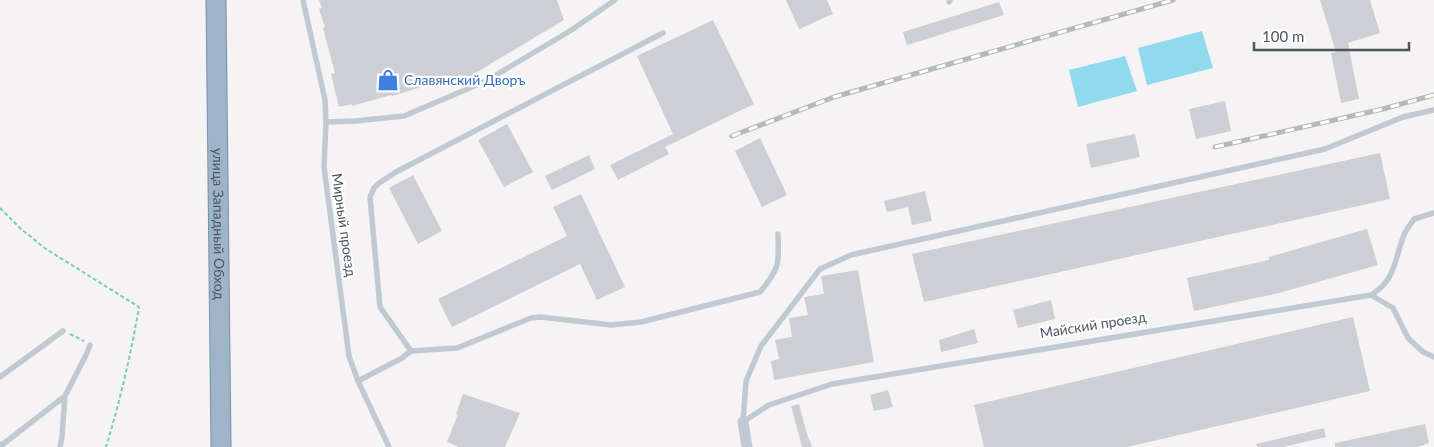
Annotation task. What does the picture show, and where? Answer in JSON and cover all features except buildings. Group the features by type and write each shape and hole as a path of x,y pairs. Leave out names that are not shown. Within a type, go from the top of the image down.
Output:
{"highway":[{"name":"улица Западный Обход","path":"209,0 213,447"},
{"name":"улица Западный Обход","path":"216,0 221,447"}],"street":[{"path":"743,422 747,447"}],"lane":[{"name":"Мирный проезд","path":"302,0 325,100 324,167 349,356 358,381 389,447"},
{"path":"326,122 404,116 486,81 570,31 615,0"},
{"path":"411,351 380,307 370,197 374,188 396,172 663,33"},
{"path":"743,422 746,381 761,346 820,270 851,255 1325,149 1402,117 1434,110"},
{"path":"1434,213 1414,218 1404,233 1393,272 1382,288 1371,294 1393,308 1408,338 1434,358"},
{"path":"358,381 402,358 411,351 457,348 531,318 541,317 611,325 641,322 760,292 770,280 779,263 778,234"},
{"name":"Майский проезд","path":"743,422 769,405 832,384 1371,294"},
{"path":"0,377 63,331"},
{"path":"0,444 2,445 64,396 87,354 90,344"},
{"path":"60,447 64,396"}],"path":[{"path":"0,208 21,229 46,249 139,306 117,410 106,447"},
{"path":"63,331 90,344"}],"water":[{"path":"1202,31 1213,68 1147,85 1138,48"},
{"path":"1125,56 1137,91 1078,107 1069,70"}],"railway":[{"path":"732,136 834,97 1173,0"},
{"path":"1215,147 1383,109 1434,95"}],"place":[{"name":"Cлавянский Дворъ","path":"388,80"}]}
